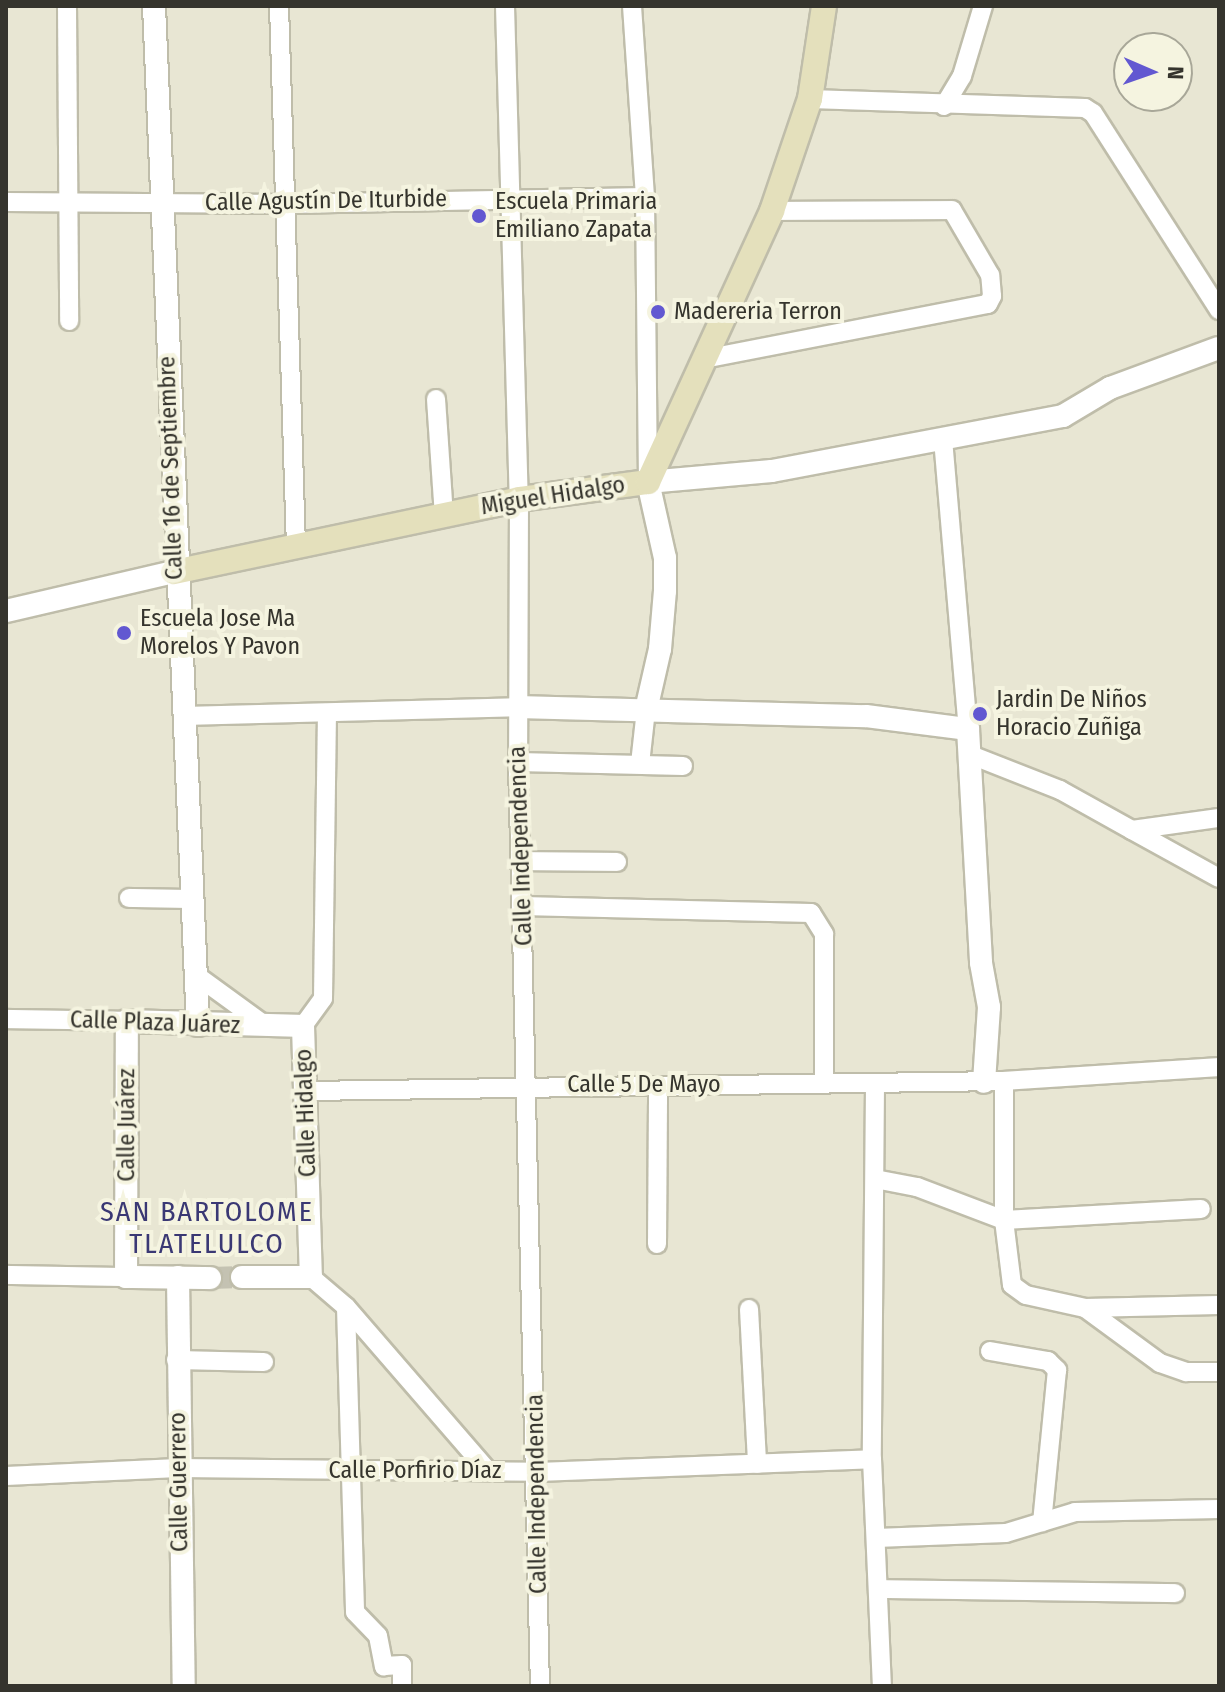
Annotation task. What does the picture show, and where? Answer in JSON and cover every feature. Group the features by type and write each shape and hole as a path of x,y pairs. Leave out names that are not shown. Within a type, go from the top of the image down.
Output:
{"main road":[{"name":"Miguel Hidalgo","path":"174,572 519,499 648,482 709,358 772,211 810,99 824,6"}],"street":[{"path":"67,6 69,321"},
{"name":"Calle 16 de Septiembre","path":"154,6 174,572 200,978 198,1025"},
{"path":"279,6 296,547"},
{"name":"Calle Independencia","path":"505,6 519,499 517,707 538,1472 540,1686"},
{"path":"632,6 645,197 648,482 665,558 665,591 640,764"},
{"path":"944,106 962,76 983,6"},
{"path":"810,99 944,106 1073,106 1093,113 1219,310"},
{"name":"Calle Agustín De Iturbide","path":"6,202 161,205 645,197"},
{"path":"709,358 988,304 990,275 952,210 772,211"},
{"path":"648,482 772,471 1063,416 1110,388 1219,348"},
{"path":"436,399 444,515"},
{"path":"943,439 971,755 981,963 989,1007 1010,1281 1026,1295 1085,1308 1219,1305"},
{"name":"Miguel Hidalgo","path":"6,611 174,572"},
{"path":"183,716 517,707 866,716 968,729"},
{"name":"Calle Hidalgo","path":"311,1277 303,1026 322,1004 327,713"},
{"path":"971,755 1050,785 1219,878"},
{"path":"518,762 683,766"},
{"path":"1132,830 1219,818"},
{"path":"520,861 617,862"},
{"path":"129,898 194,899"},
{"path":"522,906 800,910 817,918 824,934 824,1084"},
{"path":"200,978 266,1026"},
{"name":"Calle Plaza Juárez","path":"6,1019 303,1026"},
{"name":"Calle Juárez","path":"126,1277 127,1021"},
{"name":"Calle 5 De Mayo","path":"305,1091 527,1085 875,1085 1219,1067"},
{"path":"875,1085 872,1459 882,1686"},
{"path":"657,1244 658,1086"},
{"path":"875,1179 917,1187 1004,1220 1201,1209"},
{"path":"6,1275 210,1278"},
{"name":"Calle Guerrero","path":"178,1277 176,1360 184,1686"},
{"path":"242,1277 311,1277 346,1307 488,1471"},
{"path":"346,1307 355,1612 378,1636 384,1666 402,1665 402,1686"},
{"path":"1085,1308 1160,1363 1186,1372 1219,1372"},
{"path":"749,1309 757,1464"},
{"path":"990,1351 1048,1361 1057,1370 1042,1522"},
{"path":"176,1360 264,1362"},
{"name":"Calle Porfirio Díaz","path":"6,1476 178,1468 538,1472 872,1459"},
{"path":"876,1538 993,1534 1075,1512 1219,1509"},
{"path":"878,1589 1175,1593"}],"tunnel":[{"path":"210,1278 242,1277"}],"place":[{"name":"Escuela Primaria Emiliano Zapata","path":"479,216"},
{"name":"Madereria Terron","path":"658,312"},
{"name":"Escuela Jose Ma Morelos Y Pavon","path":"124,633"},
{"name":"Jardin De Niños Horacio Zuñiga","path":"980,714"}],"district":[{"name":"SAN BARTOLOME TLATELULCO","path":"207,1228"}]}
